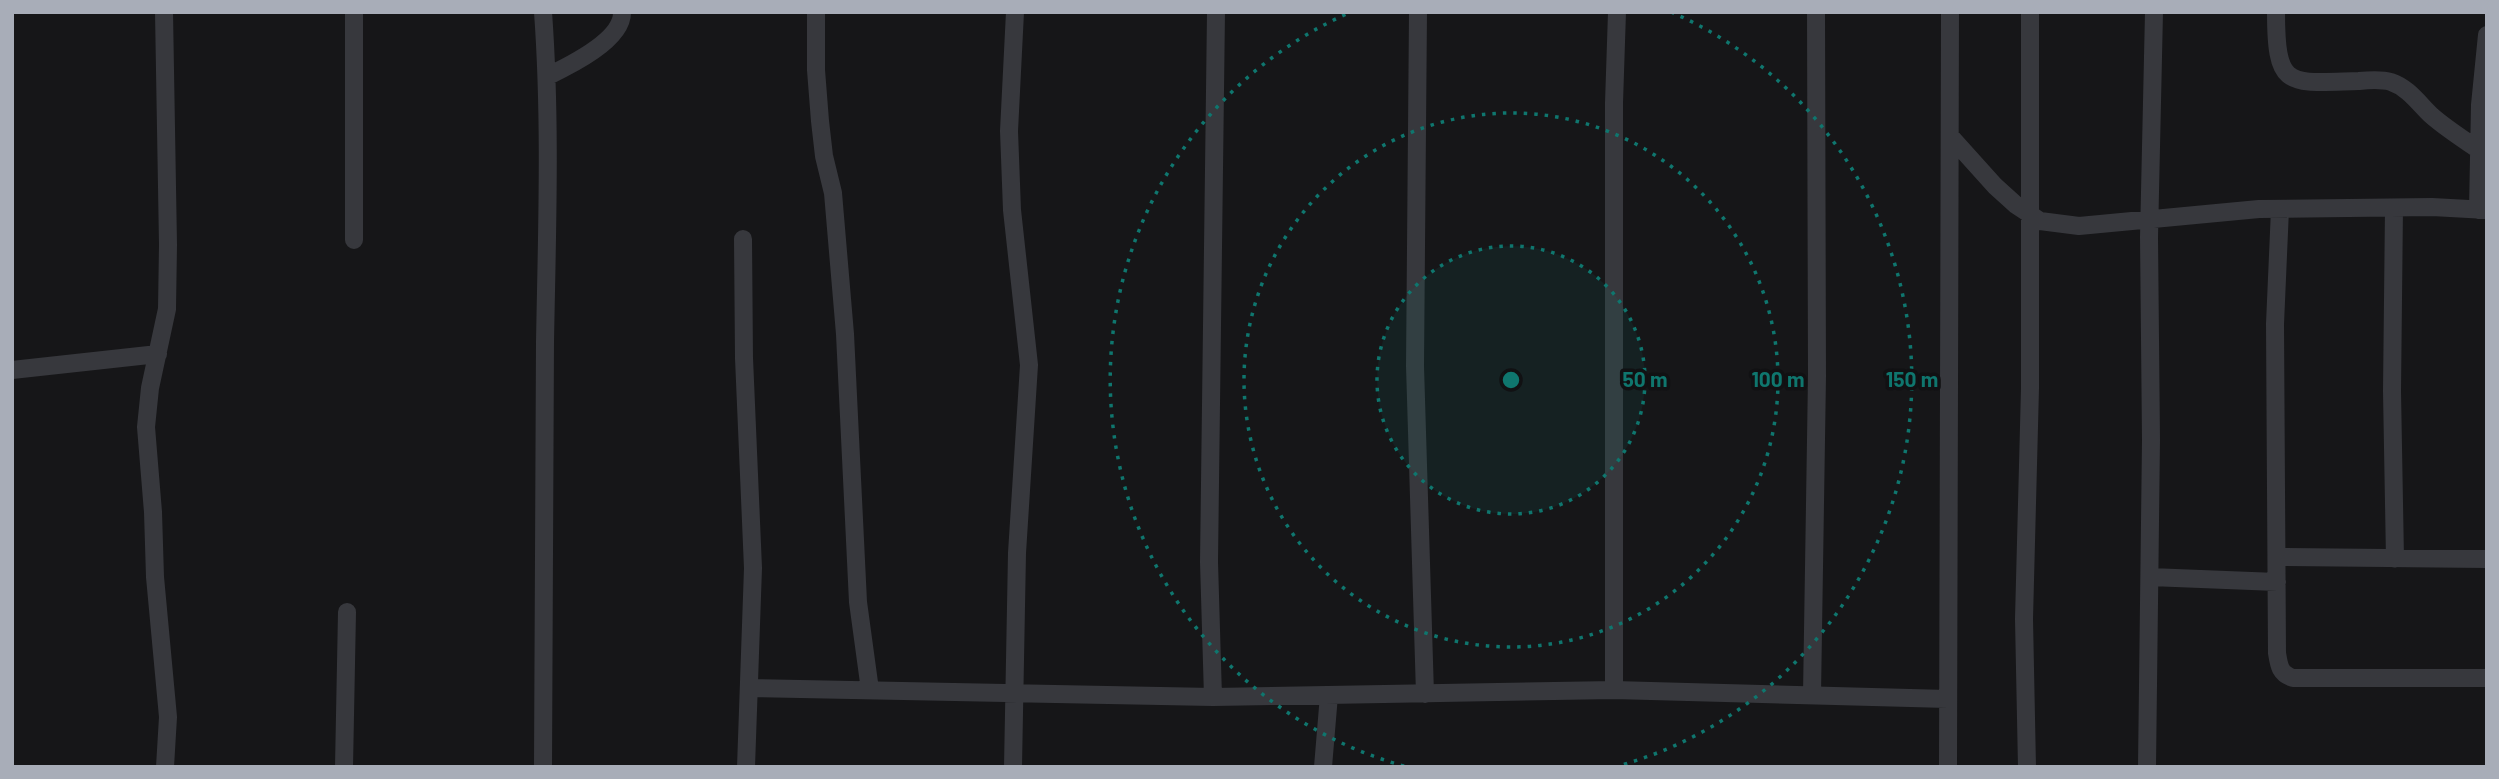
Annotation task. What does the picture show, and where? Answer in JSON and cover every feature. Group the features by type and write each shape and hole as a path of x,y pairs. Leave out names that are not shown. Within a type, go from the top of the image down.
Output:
{"street":[{"path":"164,12 167,309 150,388 146,427 155,577 168,717 165,767"},
{"path":"354,12 354,240"},
{"path":"543,12 548,76 550,170 545,405 543,767"},
{"path":"548,76 573,65 593,51 611,34 622,19 622,12"},
{"path":"816,12 816,70 820,121 824,156 833,193 845,334 858,602 870,690"},
{"path":"1013,767 1017,553 1030,365 1012,211 1009,131 1015,12"},
{"path":"1213,697 1209,562 1216,12"},
{"path":"1418,12 1415,366 1425,694"},
{"path":"1614,690 1614,103 1617,12"},
{"path":"1812,695 1817,363 1816,12"},
{"path":"1948,767 1950,12"},
{"path":"2027,767 2024,619 2030,388 2030,12"},
{"path":"2147,767 2154,12"},
{"path":"2276,12 2279,63 2287,76 2306,82 2391,82 2407,91 2449,130 2479,150"},
{"path":"1950,136 1995,186 2016,205 2040,221 2079,226 2280,209 2482,210 2480,105 2487,35"},
{"path":"2394,208 2392,391 2395,559"},
{"path":"2280,209 2275,324 2277,653 2280,669 2293,678 2487,678"},
{"path":"743,239 744,358 753,568 746,767"},
{"path":"12,370 158,354"},
{"path":"2277,557 2487,559"},
{"path":"2150,577 2277,582"},
{"path":"344,767 347,612"},
{"path":"749,688 1213,697 1614,690 1948,699"},
{"path":"1322,767 1329,695"}]}
